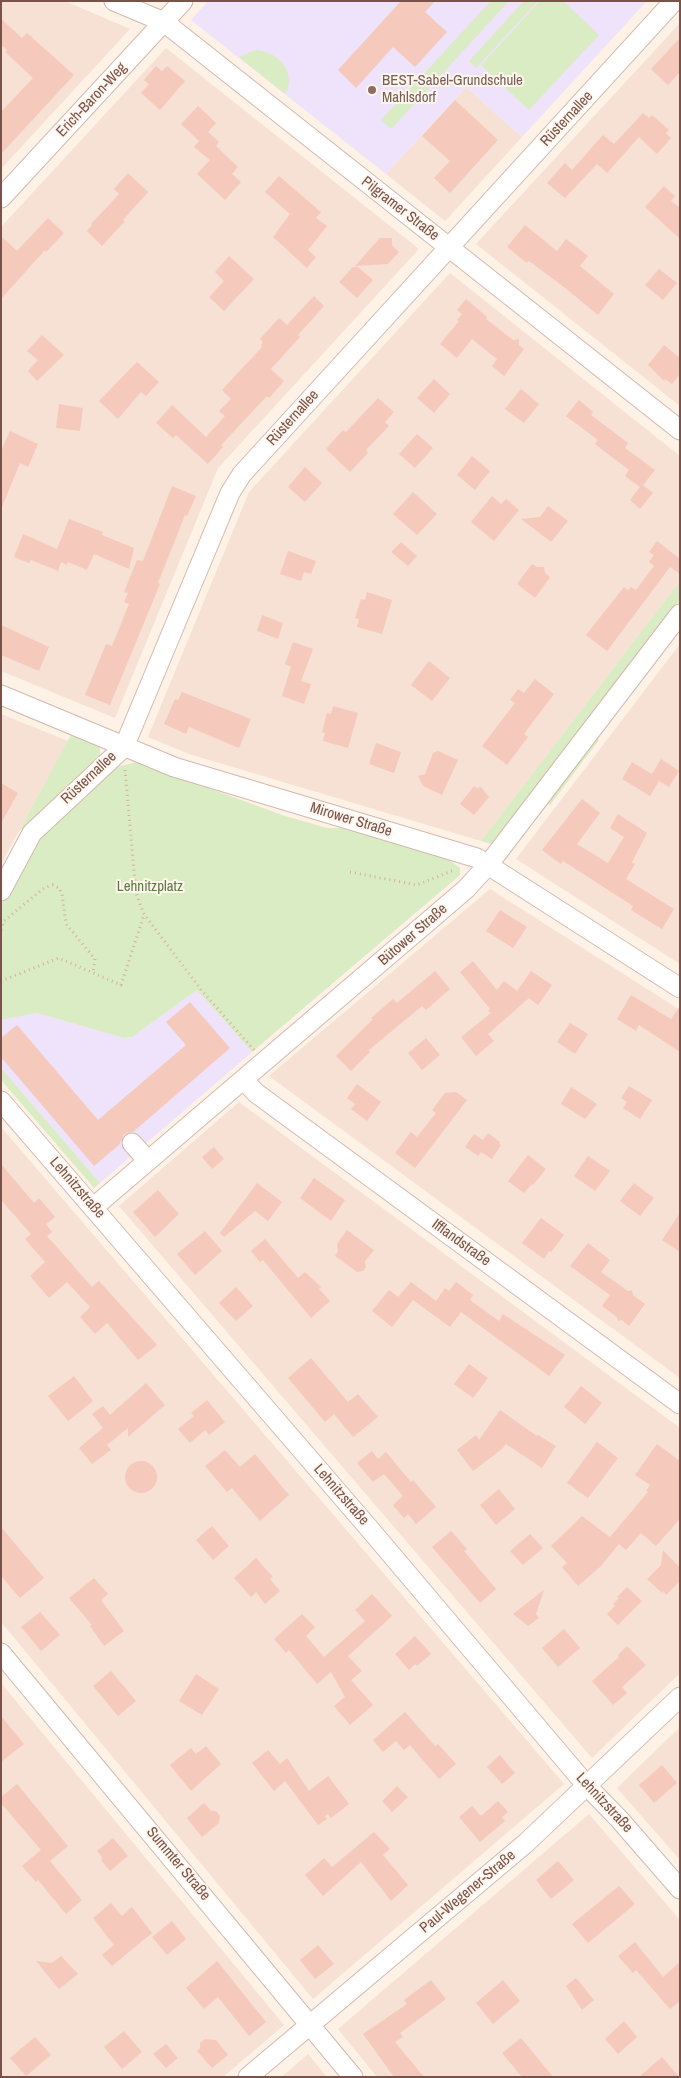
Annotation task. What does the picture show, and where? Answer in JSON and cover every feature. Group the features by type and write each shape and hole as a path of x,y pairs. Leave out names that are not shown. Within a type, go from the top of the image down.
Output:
{"street":[{"name":"Pilgramer Straße","path":"114,1 164,22 680,430"},
{"name":"Erich-Baron-Weg","path":"1,198 183,1"},
{"name":"Rüsternallee","path":"1,891 32,833 124,747 230,493 242,474 674,1"},
{"name":"Bütower Straße","path":"94,1207 466,889 488,866 680,614"},
{"name":"Mirower Straße","path":"1,695 174,768 477,858 680,988"},
{"name":"Ifflandstraße","path":"244,1080 256,1093 680,1404"},
{"name":"Lehnitzstraße","path":"1,1101 94,1207 587,1786 620,1820 680,1889"},
{"path":"132,1142 148,1161"},
{"name":"Summter Straße","path":"1,1653 353,2077"},
{"name":"Paul-Wegener-Straße","path":"248,2077 526,1843 680,1697"}],"path":[{"path":"124,747 136,893 144,914 202,991 265,1062"},
{"path":"350,872 417,885 454,869 462,853"},
{"path":"1,930 4,921 44,888 53,885 59,888 62,894 66,924 95,959 93,972"},
{"path":"1,981 59,958 121,984 144,914"}],"shaded area":[{"path":"1,1 65,1 130,29 1,169"},
{"name":"BEST-Sabel-Grundschule Mahlsdorf","path":"208,1 647,1 522,137 466,87 386,174 191,20"},
{"path":"680,23 680,406 476,244"},
{"path":"166,48 419,249 218,468 115,718 1,671 1,227"},
{"path":"466,87 522,137 445,221 386,174"},
{"path":"450,273 680,456 680,581 481,841 189,754 148,737 249,492"},
{"path":"680,644 680,964 516,859"},
{"path":"1,714 68,741 1,864"},
{"path":"490,889 680,1010 680,1378 269,1076"},
{"path":"197,990 252,1052 100,1183 1,1068 1,1020 37,1013 124,1038 132,1037"},
{"path":"239,1102 680,1428 680,1673 592,1758 119,1206"},
{"path":"1,1127 564,1784 313,1999 1,1622"},
{"path":"1,1683 284,2025 223,2077 1,2077"},
{"path":"680,1727 680,1860 617,1788"},
{"path":"589,1814 680,1920 680,2077 377,2077 338,2029"},
{"path":"308,2054 327,2077 282,2077"}],"green space":[{"path":"491,1 509,1 391,129 381,120"},
{"path":"524,1 538,1 476,68 469,61"},
{"path":"540,1 563,1 599,35 529,110 481,65"},
{"path":"256,50 271,54 283,64 289,78 285,94 239,57"},
{"path":"680,581 680,600 494,845 481,841"},
{"path":"73,731 100,745 100,758 31,823 19,831"},
{"path":"594,736 599,740 550,805 544,802"},
{"name":"Lehnitzplatz","path":"137,762 285,816 327,828 341,828 444,856 460,868 460,875 252,1052 197,990 132,1037 124,1038 37,1013 1,1020 1,905 38,837 105,775 120,766"},
{"path":"1,1068 100,1183 94,1188 1,1080"}],"building":[{"path":"401,1 435,1 425,12 447,32 415,67 393,47 356,88 338,70"},
{"path":"1,19 22,38 27,33 74,75 1,154 1,112 33,78 5,52 7,50 1,45"},
{"path":"680,38 680,72 668,85 651,69"},
{"path":"156,66 162,71 167,66 185,81 160,110 141,93 149,84 144,80"},
{"path":"455,100 498,140 450,193 434,178 450,161 422,136"},
{"path":"198,106 216,123 208,132 219,142 216,146 238,167 232,174 241,182 225,200 197,174 210,160 194,147 199,141 181,124"},
{"path":"643,113 649,118 652,115 669,130 666,133 671,138 657,154 639,137 607,173 597,164 565,198 547,183 565,163 572,170 603,135 614,144"},
{"path":"128,173 148,192 102,246 87,231 91,224 119,194 114,189"},
{"path":"279,176 321,212 316,218 327,226 308,250 316,257 307,268 273,237 290,214 265,192"},
{"path":"664,186 675,196 671,201 680,208 680,239 645,207"},
{"path":"48,218 64,233 46,252 45,250 1,299 1,236 17,251"},
{"path":"525,225 557,251 566,239 588,256 580,266 614,294 598,315 564,287 529,261 527,263 507,247"},
{"path":"380,238 392,238 392,245 399,252 388,264 355,266"},
{"path":"229,256 254,279 224,311 209,297 224,281 215,272"},
{"path":"353,267 358,267 373,280 357,298 339,282"},
{"path":"659,269 677,283 663,300 645,285"},
{"path":"314,296 324,306 298,335 300,337 271,369 284,381 269,398 267,396 221,445 223,447 208,464 176,435 173,438 156,423 172,405 206,437 225,416 219,411 231,399 222,390 262,347 263,342 260,339 279,318 287,325"},
{"path":"466,299 487,317 486,319 513,340 519,339 519,345 524,349 504,376 492,366 497,359 472,339 457,358 440,344 459,321 457,320 462,314 457,310"},
{"path":"42,335 64,355 37,381 28,371 38,360 27,351"},
{"path":"664,345 680,358 680,374 672,384 665,379 664,381 648,365"},
{"path":"137,362 159,382 146,396 141,392 118,419 99,401"},
{"path":"434,379 450,394 434,413 417,398"},
{"path":"521,389 539,404 524,423 505,409"},
{"path":"378,398 394,412 385,422 389,426 366,450 368,453 350,472 326,449 343,430 346,432"},
{"path":"579,400 593,412 591,415 628,443 625,448 655,470 643,485 653,493 640,509 630,500 640,487 625,476 629,470 595,444 598,440 566,416"},
{"path":"59,404 83,408 80,431 56,428"},
{"path":"10,431 38,444 28,467 20,463 2,507 1,451"},
{"path":"417,434 433,448 415,468 399,454"},
{"path":"472,456 490,471 475,490 457,475"},
{"path":"305,467 322,483 305,502 288,487"},
{"path":"172,486 196,496 187,516 185,515 158,583 160,584 110,705 85,695 106,644 112,646 129,604 124,602 128,593 124,592 137,560 143,561"},
{"path":"413,492 437,514 417,535 393,514"},
{"path":"492,496 501,504 506,499 519,510 494,541 471,522"},
{"path":"548,506 568,521 551,542 521,519 540,517"},
{"path":"69,519 103,532 102,535 134,548 129,569 94,554 87,570 68,562 67,565 61,562 58,571 31,560 29,563 14,557 23,534 57,549"},
{"path":"657,541 680,559 680,574 670,567 607,651 586,635 624,587 628,590 631,587 636,590 654,566 649,562 654,555 649,552"},
{"path":"401,542 417,556 408,566 391,552"},
{"path":"288,551 316,561 311,574 304,572 301,581 280,574"},
{"path":"532,564 537,567 544,567 545,573 550,577 535,598 517,584"},
{"path":"367,592 392,600 382,634 357,627 359,619 355,618 361,599 365,600"},
{"path":"262,615 283,623 278,639 257,631"},
{"path":"1,625 49,647 39,671 1,655"},
{"path":"293,642 313,649 301,681 311,684 304,704 282,696 291,667 285,664"},
{"path":"429,661 450,678 432,701 411,685"},
{"path":"535,679 554,694 524,734 528,737 507,765 482,746 515,703 510,700 518,689 524,693"},
{"path":"182,692 251,719 239,748 189,727 186,734 164,724 175,699 178,700"},
{"path":"333,706 358,713 348,748 323,741 325,733 322,732 327,713 331,714"},
{"path":"376,743 401,752 394,773 369,764"},
{"path":"438,751 458,760 442,795 423,786 418,776 425,774 433,753"},
{"path":"661,759 679,771 669,787 659,781 650,796 622,779 632,762 652,774"},
{"path":"1,783 18,793 1,823"},
{"path":"474,786 478,789 480,786 489,797 474,815 460,804"},
{"path":"582,799 600,813 577,844 608,863 624,837 610,828 618,814 647,833 632,862 635,864 626,879 674,909 662,929 631,910 633,906 563,861 561,864 542,850"},
{"path":"500,910 527,927 513,948 486,931"},
{"path":"473,961 497,990 504,981 517,991 531,971 552,985 538,1005 529,998 488,1034 494,1041 476,1056 461,1037 491,1013 488,1011 490,1009 460,972"},
{"path":"435,971 450,989 426,1010 422,1006 369,1050 370,1052 351,1071 336,1056 373,1019 371,1018 393,999 397,1003"},
{"path":"631,995 671,1019 680,1006 680,1052 639,1025 636,1031 617,1019"},
{"path":"190,1002 230,1048 133,1132 125,1134 119,1145 94,1166 1,1057 1,1038 17,1025 98,1120 186,1045 166,1022"},
{"path":"570,1023 588,1034 575,1054 557,1042"},
{"path":"426,1038 440,1055 422,1070 408,1053"},
{"path":"357,1084 381,1102 367,1121 351,1109 355,1104 347,1098"},
{"path":"629,1086 652,1100 640,1119 623,1108 627,1102 621,1098"},
{"path":"571,1087 597,1104 585,1119 561,1104"},
{"path":"456,1092 467,1100 415,1168 395,1153 411,1132 417,1137 436,1113 432,1110 445,1093"},
{"path":"488,1133 500,1142 499,1144 501,1145 492,1159 481,1152 478,1156 465,1147 474,1134 483,1140"},
{"path":"214,1147 224,1159 212,1169 202,1157"},
{"path":"528,1155 546,1169 524,1193 508,1181"},
{"path":"588,1156 610,1171 595,1191 574,1176"},
{"path":"1,1164 34,1203 39,1198 55,1217 46,1224 52,1232 47,1236 92,1287 99,1281 157,1345 138,1360 107,1323 95,1334 80,1317 90,1307 67,1282 49,1298 30,1276 45,1262 25,1239 31,1234 1,1200"},
{"path":"314,1178 345,1200 331,1221 300,1198"},
{"path":"257,1183 282,1202 268,1221 255,1211 224,1237 220,1233"},
{"path":"634,1183 654,1198 640,1216 620,1201"},
{"path":"158,1190 179,1214 155,1237 133,1212"},
{"path":"680,1213 680,1252 662,1240"},
{"path":"541,1218 564,1235 544,1259 522,1243"},
{"path":"347,1230 374,1250 365,1261 366,1267 363,1271 357,1272 335,1256 338,1251 337,1244"},
{"path":"205,1231 222,1251 195,1275 177,1254"},
{"path":"265,1239 298,1278 305,1272 321,1287 319,1289 330,1301 311,1318 263,1260 260,1262 251,1251"},
{"path":"588,1243 610,1260 601,1272 628,1291 632,1290 633,1295 645,1304 629,1326 622,1320 618,1321 617,1317 602,1306 610,1295 570,1266"},
{"path":"411,1282 436,1301 445,1288 449,1291 456,1282 473,1295 470,1300 499,1321 503,1314 565,1355 549,1376 461,1312 450,1327 413,1300 392,1327 372,1311 389,1290 398,1297"},
{"path":"236,1287 253,1306 236,1321 219,1303"},
{"path":"311,1358 348,1402 358,1394 378,1417 353,1437 334,1414 325,1422 288,1378"},
{"path":"469,1364 488,1378 473,1398 454,1384"},
{"path":"74,1376 93,1401 68,1421 48,1396"},
{"path":"146,1383 165,1405 128,1437 128,1428 107,1445 111,1450 92,1464 79,1448 103,1428 92,1414 103,1406 110,1415"},
{"path":"581,1386 602,1403 585,1424 564,1407"},
{"path":"207,1400 225,1422 209,1435 205,1430 190,1443 178,1429 194,1416 191,1413"},
{"path":"500,1410 537,1436 556,1446 542,1468 506,1444 473,1471 457,1450 476,1435 479,1440"},
{"path":"597,1442 618,1458 588,1498 567,1483"},
{"path":"657,1444 680,1461 680,1519 656,1546 641,1533 626,1550 619,1544 601,1566 578,1586 562,1567 567,1563 551,1546 582,1516 610,1537 648,1492 646,1491 650,1485 635,1475"},
{"path":"225,1450 240,1467 255,1454 289,1495 260,1521 232,1488 227,1492 205,1466"},
{"path":"372,1451 378,1459 386,1452 411,1482 413,1480 436,1507 416,1524 408,1514 404,1518 393,1505 403,1496 384,1474 373,1482 357,1463"},
{"path":"141,1461 147,1462 152,1466 156,1471 156,1483 152,1488 147,1492 141,1493 135,1492 130,1488 126,1483 125,1477 126,1471 130,1466 135,1462"},
{"path":"499,1489 515,1509 496,1525 480,1505"},
{"path":"212,1526 229,1546 213,1560 196,1540"},
{"path":"1,1527 44,1578 20,1598 1,1576"},
{"path":"451,1531 467,1549 464,1551 496,1589 480,1603 432,1547"},
{"path":"530,1534 543,1548 523,1565 510,1551"},
{"path":"663,1550 680,1568 680,1581 666,1595 647,1579 661,1565"},
{"path":"256,1558 273,1577 270,1579 280,1591 265,1604 256,1592 251,1597 234,1578"},
{"path":"94,1578 108,1594 101,1600 124,1631 104,1646 90,1626 92,1625 69,1598"},
{"path":"627,1587 642,1601 618,1625 607,1614 615,1606 613,1604 619,1598 617,1597"},
{"path":"544,1590 536,1614 539,1618 528,1626 513,1614"},
{"path":"372,1594 392,1616 348,1656 362,1671 351,1680 373,1705 350,1725 334,1706 345,1697 331,1672 317,1684 289,1650 286,1653 274,1639 302,1614 315,1627 306,1636 324,1657 365,1621 355,1610"},
{"path":"40,1612 60,1635 41,1651 21,1627"},
{"path":"564,1629 580,1648 558,1667 542,1648"},
{"path":"415,1636 431,1654 409,1670 395,1654"},
{"path":"627,1646 646,1665 622,1687 627,1693 613,1705 592,1681 619,1657 618,1655"},
{"path":"111,1671 136,1701 118,1716 93,1686"},
{"path":"196,1674 219,1689 202,1715 179,1701"},
{"path":"405,1712 435,1746 438,1744 456,1764 439,1779 410,1745 404,1750 396,1741 383,1752 373,1740"},
{"path":"1,1716 24,1744 1,1762"},
{"path":"206,1746 221,1764 191,1791 170,1765 191,1748 196,1754"},
{"path":"268,1750 280,1764 287,1758 309,1791 328,1776 349,1804 331,1818 328,1814 325,1816 327,1819 318,1825 285,1781 274,1791 252,1763"},
{"path":"500,1755 515,1773 502,1784 487,1767"},
{"path":"662,1765 677,1783 654,1803 639,1785"},
{"path":"17,1784 68,1846 50,1861 82,1900 66,1914 38,1880 36,1882 22,1866 41,1850 1,1803 1,1797"},
{"path":"397,1786 408,1797 392,1812 382,1801"},
{"path":"498,1801 508,1812 502,1817 505,1821 480,1842 459,1817 472,1806 481,1816"},
{"path":"204,1803 211,1811 216,1811 220,1816 219,1823 202,1837 187,1818"},
{"path":"374,1832 390,1849 383,1855 408,1885 391,1901 361,1862 323,1896 305,1875 324,1858 332,1867"},
{"path":"113,1838 128,1856 110,1871 101,1860 102,1857 97,1851"},
{"path":"558,1861 574,1880 551,1899 536,1880"},
{"path":"619,1886 635,1904 588,1943 572,1924"},
{"path":"111,1903 122,1916 132,1907 152,1933 112,1966 102,1955 114,1945 93,1918"},
{"path":"172,1921 186,1939 167,1955 152,1937"},
{"path":"635,1942 663,1977 680,1962 680,2001 670,2009 636,1970 633,1973 618,1956"},
{"path":"318,1945 334,1964 315,1979 300,1960"},
{"path":"61,1956 78,1974 59,1989 36,1961 52,1963"},
{"path":"217,1961 266,2022 249,2036 218,1997 204,2009 186,1988"},
{"path":"576,1978 594,2000 582,2010 566,1986"},
{"path":"431,1980 446,1999 400,2033 403,2037 395,2042 424,2077 394,2077 363,2034 407,2004 404,2000"},
{"path":"503,1980 520,2001 493,2024 476,2003"},
{"path":"624,2021 637,2037 618,2054 605,2039"},
{"path":"124,2031 142,2052 122,2069 104,2047"},
{"path":"35,2037 51,2055 26,2076 10,2058"},
{"path":"521,2038 553,2077 522,2077 502,2053"},
{"path":"205,2039 216,2040 228,2055 212,2068 197,2051 200,2048 200,2043"},
{"path":"166,2044 178,2058 166,2068 153,2054"},
{"path":"662,2057 679,2077 639,2077"}],"place":[{"name":"BEST-Sabel-Grundschule Mahlsdorf","path":"372,90"}]}
